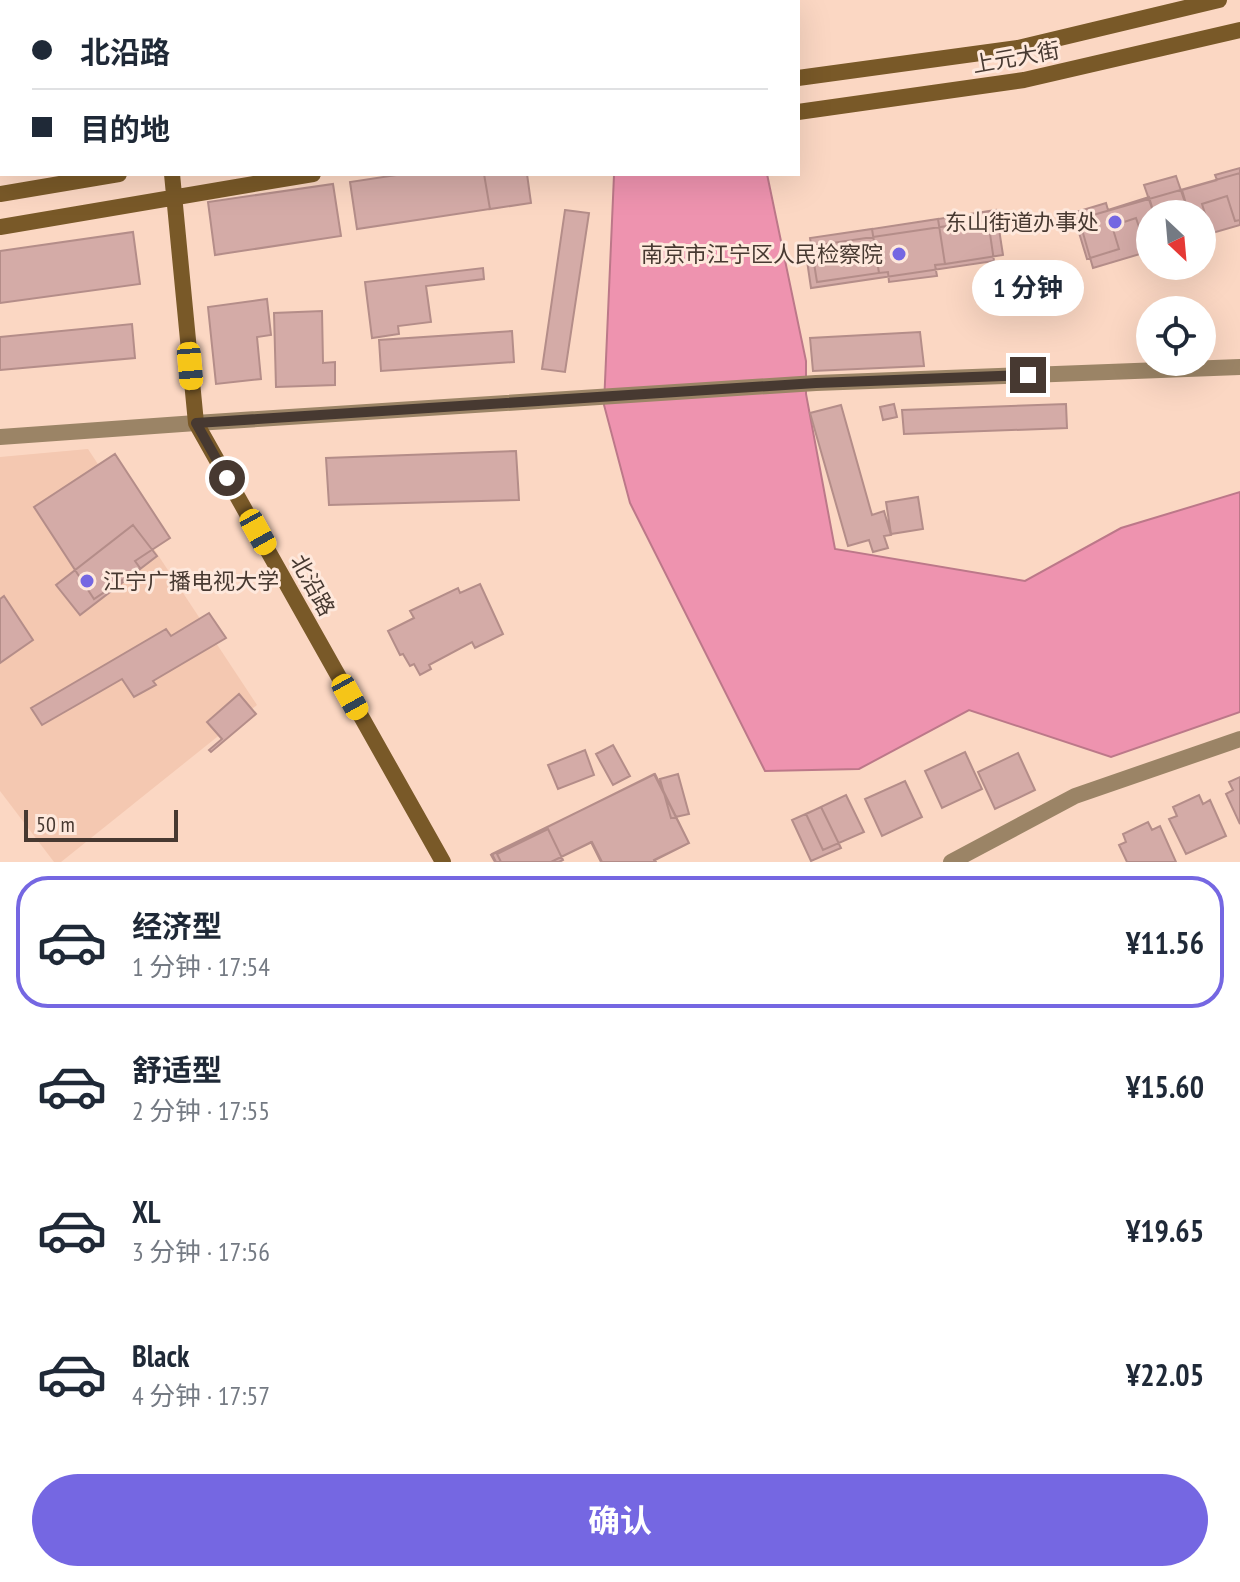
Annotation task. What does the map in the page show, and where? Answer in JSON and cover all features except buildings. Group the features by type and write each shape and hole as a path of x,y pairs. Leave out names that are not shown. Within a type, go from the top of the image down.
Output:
{"main road":[{"name":"上元大街","path":"800,78 1018,48 1219,0"},
{"name":"上元大街","path":"800,112 1024,80 1240,30"},
{"path":"0,194 107,176"},
{"name":"北沿路","path":"172,176 196,423 443,862"},
{"path":"0,227 301,176"}],"street":[{"path":"0,437 816,383 1240,367"},
{"path":"951,862 1075,796 1240,739"}],"shaded area":[{"path":"614,176 767,176 806,361 806,394 835,549 1025,581 1121,528 1240,492 1240,712 1111,757 969,710 859,769 765,771 630,503 604,405"},
{"name":"江宁广播电视大学","path":"88,449 257,705 61,862 54,862 0,791 0,457"}],"place":[{"name":"东山街道办事处","path":"1115,222"},
{"name":"南京市江宁区人民检察院","path":"899,254"},
{"name":"江宁广播电视大学","path":"87,581"}],"route":[{"path":"227,478 196,423 816,383 1028,375"}]}
